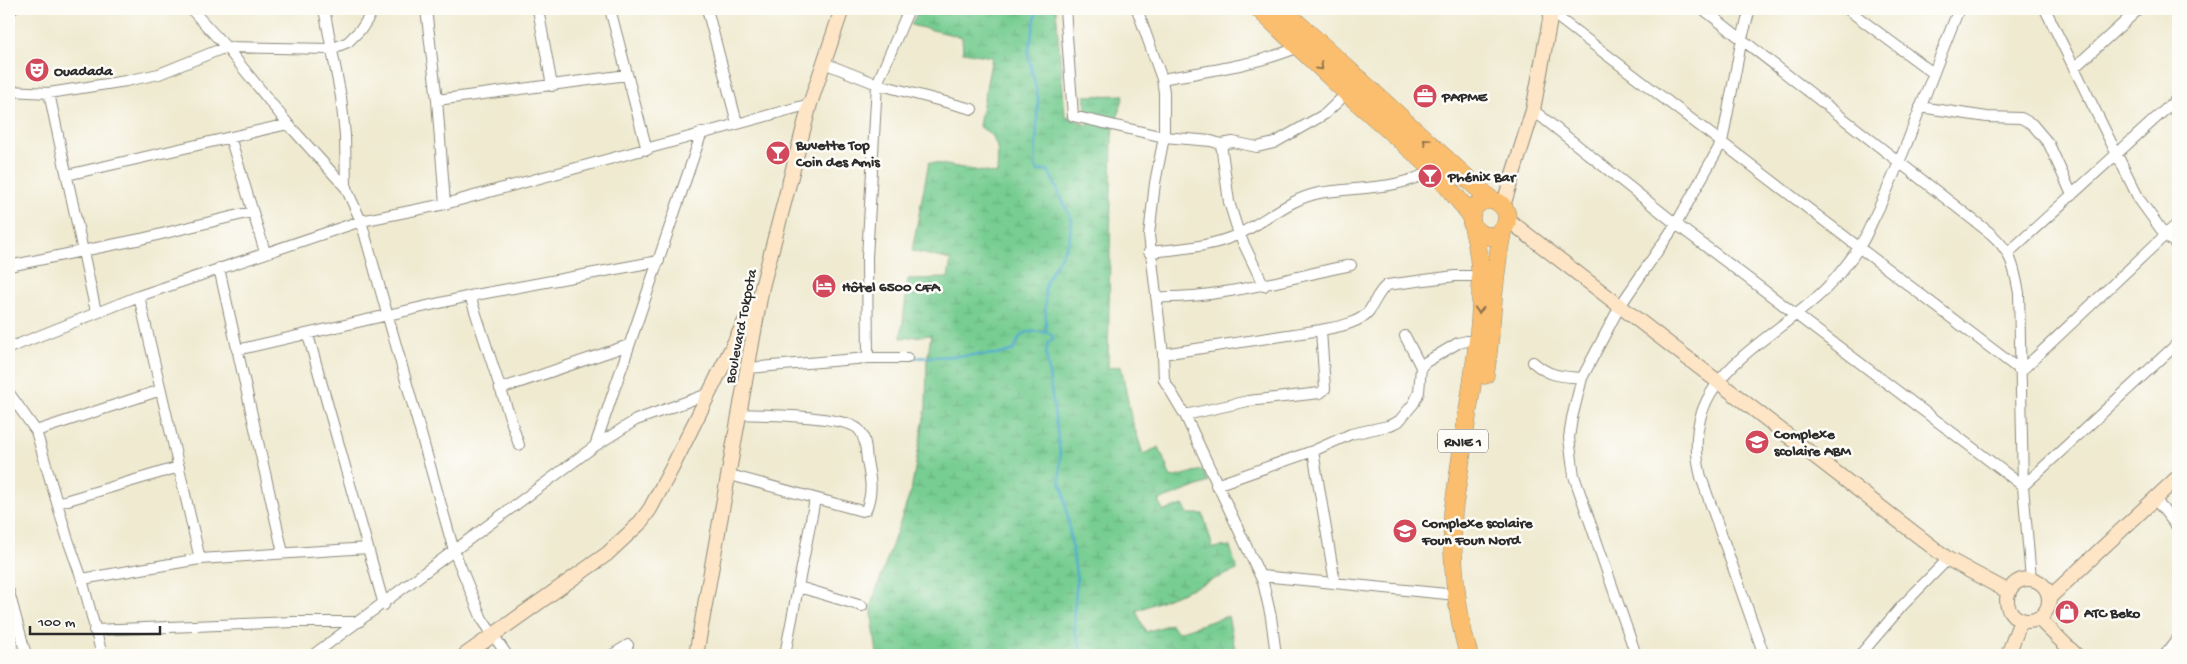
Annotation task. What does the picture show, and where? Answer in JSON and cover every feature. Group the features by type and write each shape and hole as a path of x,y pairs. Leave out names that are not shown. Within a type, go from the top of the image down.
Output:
{"highway":[{"name":"RNIE 1","path":"1260,9 1347,93 1433,169 1472,221 1480,252 1481,276 1478,342 1453,512 1452,534 1458,595 1468,655"},
{"path":"1282,9 1501,214"},
{"path":"1480,202 1501,214 1499,233 1488,236 1482,235 1472,221 1473,209 1480,202"},
{"name":"RNIE 1","path":"1480,655 1466,589 1463,528 1470,464 1491,342 1495,266 1501,214"}],"street":[{"path":"9,10 13,9"},
{"path":"191,9 226,47 288,124 346,188 362,221 454,551 466,585 482,620 507,655"},
{"path":"324,9 341,97 345,135 346,188"},
{"path":"9,91 49,93 126,81 160,74 226,47 331,49 348,42 362,28 374,9"},
{"path":"426,9 437,100 445,204"},
{"path":"538,9 552,86"},
{"path":"610,9 647,150"},
{"path":"708,9 737,123"},
{"name":"Boulevard Tokpota","path":"696,655 730,475 762,287 810,104 842,9"},
{"path":"868,358 867,257 877,84 909,9"},
{"path":"1066,9 1074,116 1164,136 1211,141 1221,144 1233,142 1256,147 1274,144 1325,114 1347,93"},
{"path":"1137,9 1162,78 1164,136 1151,209 1150,252 1164,354 1164,380 1185,415 1260,576 1271,617 1276,655"},
{"path":"1703,9 1899,164 1990,233 2002,243 2008,253 2014,266 2019,293 2023,486 2031,579"},
{"path":"1636,655 1574,476 1570,438 1572,418 1582,378 1620,306 1676,224 1722,142 1742,38 1750,9"},
{"path":"1847,9 1932,72"},
{"path":"1764,655 1709,501 1697,461 1696,430 1698,421 1704,406 1719,382 1741,357 1824,290 1859,248 1899,164 1932,72 1959,9"},
{"path":"2044,9 2075,67 2139,199 2165,235 2178,246"},
{"path":"2075,67 2139,9"},
{"path":"2008,592 1948,559 1501,214 1533,110 1552,11 2021,371"},
{"path":"1162,78 1235,66 1283,54 1299,47"},
{"path":"824,63 877,84 972,108"},
{"path":"437,100 627,75"},
{"path":"49,93 81,250 96,312"},
{"path":"2008,253 2178,98"},
{"path":"9,348 140,296 265,252 362,221 445,204 647,150 702,132 810,104"},
{"path":"1920,107 1987,118 2021,118 2032,124 2049,144 2072,195"},
{"path":"1533,110 1676,224 2023,486"},
{"path":"67,175 288,124"},
{"path":"595,446 702,132"},
{"path":"230,137 251,212 265,252"},
{"path":"1221,144 1226,188 1239,234 1264,286"},
{"path":"1150,252 1197,246 1239,234 1305,196 1406,182 1424,176 1433,169"},
{"path":"9,266 141,239 251,212"},
{"path":"2021,371 2178,223"},
{"path":"237,350 470,296 659,261"},
{"path":"1156,297 1191,296 1264,286 1352,265"},
{"path":"219,268 283,552"},
{"path":"1164,354 1321,330 1358,320 1368,312 1382,289 1387,285 1455,276 1481,276"},
{"path":"464,655 607,554 639,524 673,466 762,287"},
{"path":"140,296 200,559"},
{"path":"470,296 519,445"},
{"path":"1185,415 1248,401 1320,393 1325,389 1321,330"},
{"path":"308,335 384,605"},
{"path":"1216,485 1313,451 1351,434 1388,426 1399,421 1414,403 1418,392 1421,367 1405,336"},
{"path":"1421,367 1458,343 1467,340 1478,342"},
{"path":"2023,486 2178,343"},
{"path":"500,389 630,345"},
{"path":"748,368 868,358 908,358"},
{"path":"1533,362 1544,372 1582,378"},
{"path":"36,431 161,390"},
{"path":"9,392 36,431 82,580 102,655"},
{"path":"313,655 384,605 595,446 636,420 708,394"},
{"path":"730,475 862,511 866,510 871,496 871,482 860,430 852,425 815,417 740,414"},
{"path":"1313,451 1335,583"},
{"path":"58,504 179,467"},
{"path":"2050,597 2178,477"},
{"path":"785,655 815,499"},
{"path":"2155,499 2178,528"},
{"path":"82,580 200,559 283,552 368,548"},
{"path":"1860,655 1902,606 1948,559"},
{"path":"1260,576 1458,595"},
{"path":"2031,579 2043,584 2050,597 2049,605 2045,613 2039,618 2027,621 2021,620 2015,617 2008,606 2008,592 2015,583 2031,579"},
{"path":"799,587 862,606"},
{"path":"9,596 26,655"},
{"path":"2039,618 2076,655"},
{"path":"2008,655 2021,620"},
{"path":"94,630 294,622 359,622"},
{"path":"2165,655 2178,638"},
{"path":"612,655 628,645"}],"green space":[{"path":"919,9 1056,9 1065,115 1089,126 1084,96 1124,95 1112,136 1108,368 1121,366 1131,417 1143,454 1159,447 1171,478 1202,470 1209,482 1158,501 1164,511 1183,505 1188,514 1203,514 1213,548 1230,546 1237,570 1136,611 1146,632 1171,624 1178,632 1228,616 1236,654 1243,653 1244,655 877,655 871,605 911,491 926,407 927,361 931,335 901,338 908,279 948,278 951,260 912,251 929,162 997,174 997,146 991,136 979,126 992,57 963,52 962,37 911,25"}],"waterway":[{"path":"1037,9 1028,54 1038,98 1035,167 1038,171 1048,170 1072,220 1069,242 1047,280 1045,289 1046,332"},
{"path":"909,358 1001,354 1014,350 1019,338 1025,333 1037,332 1052,335 1053,339 1048,343 1046,353 1060,453 1060,482 1064,493 1077,581 1074,611 1075,632 1083,655"}],"place":[{"name":"Ouadada","path":"37,70"},
{"name":"PAPME","path":"1425,96"},
{"name":"Buvette Top Coin des Amis","path":"778,153"},
{"name":"Phénix Bar","path":"1430,176"},
{"name":"Hôtel 6500 CFA","path":"824,286"},
{"name":"Complexe scolaire ABM","path":"1757,442"},
{"name":"Complexe scolaire Foun Foun Nord","path":"1405,531"},
{"name":"ATC Beko","path":"2067,612"}]}
